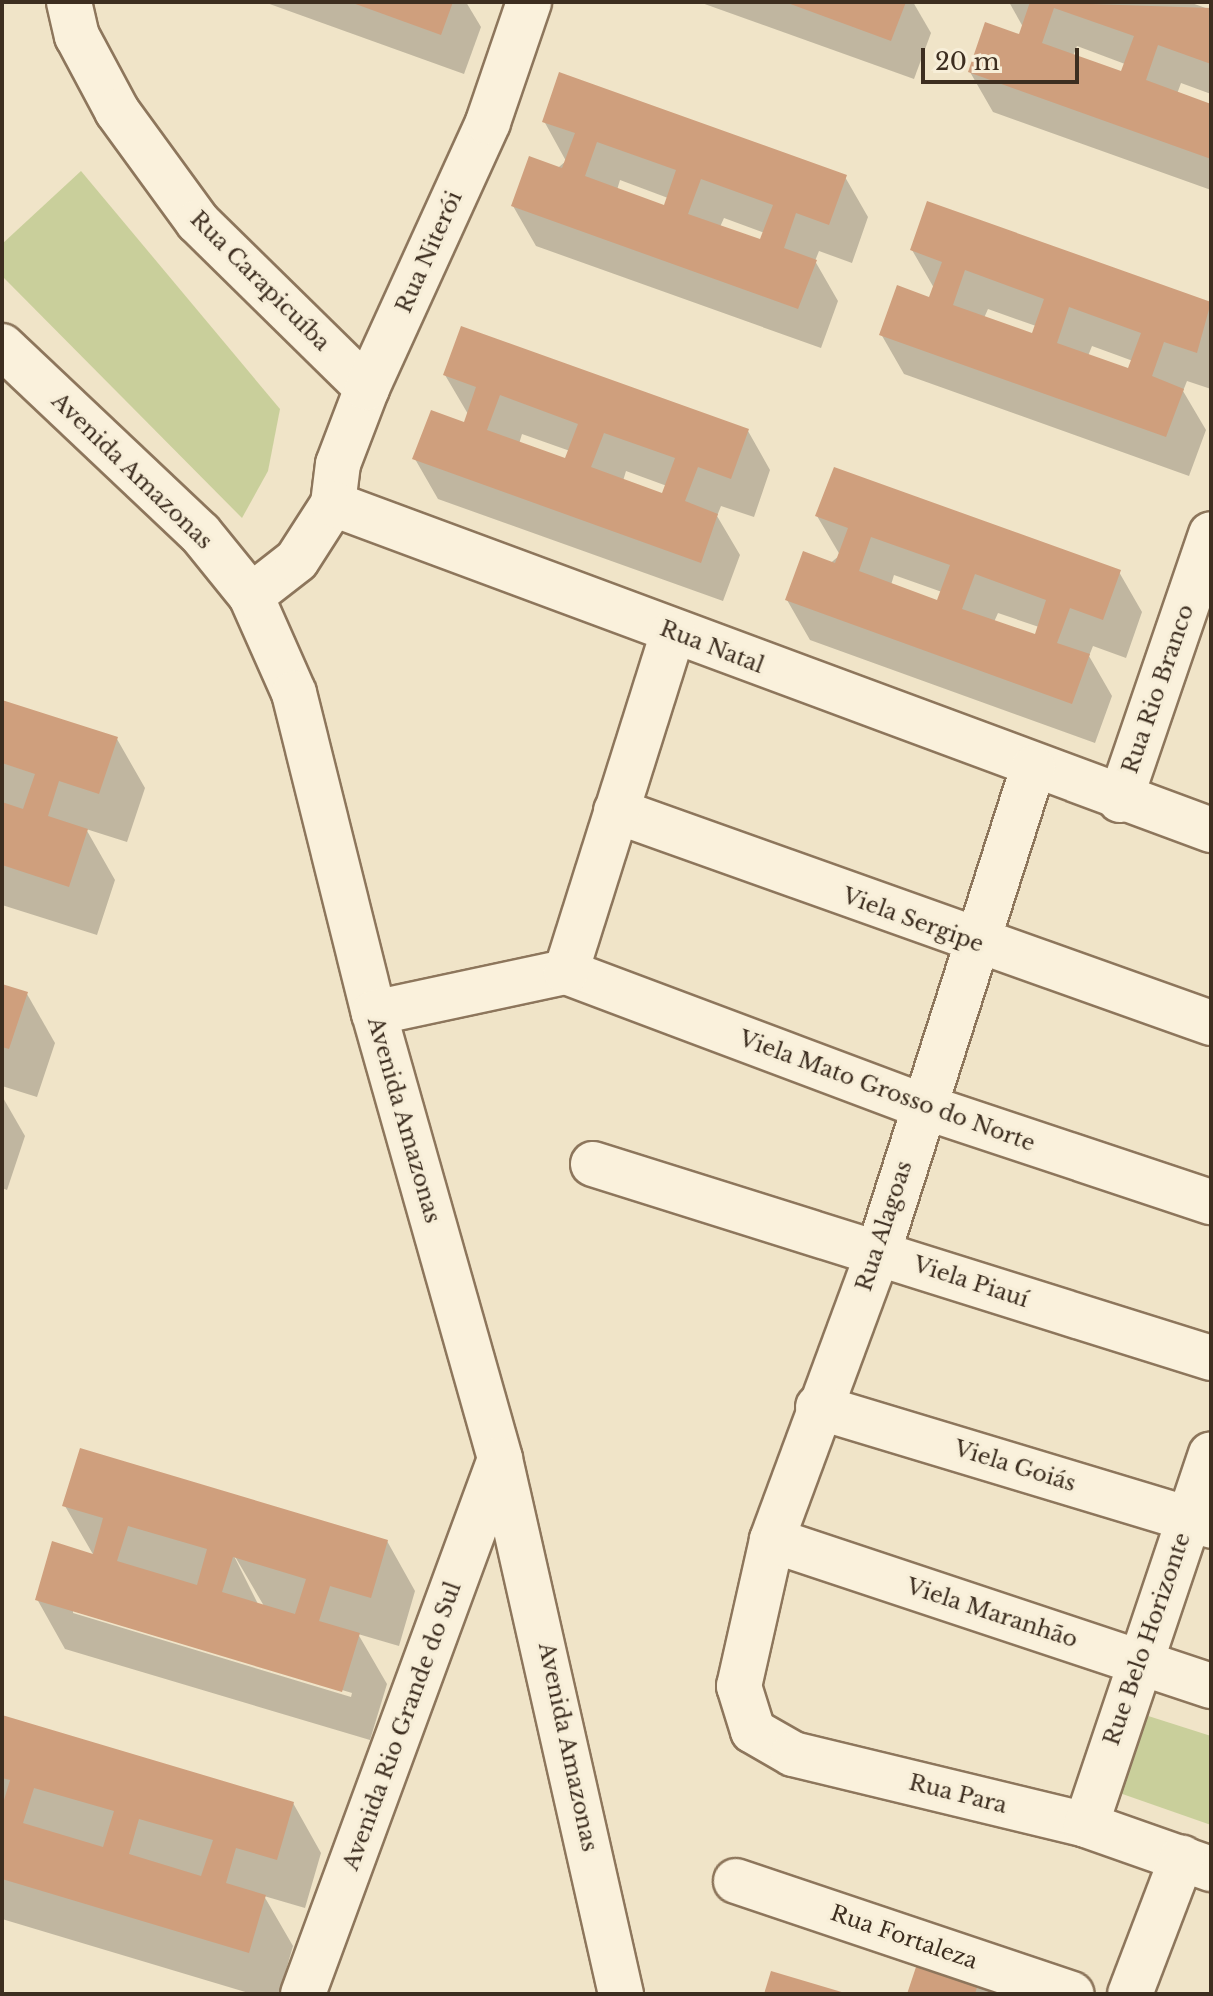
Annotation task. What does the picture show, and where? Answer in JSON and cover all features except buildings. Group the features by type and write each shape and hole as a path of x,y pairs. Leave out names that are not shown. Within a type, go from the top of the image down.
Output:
{"street":[{"name":"Rua Carapicuíba","path":"69,2 77,36 117,111 198,222 367,388"},
{"name":"Rua Niterói","path":"333,504 338,464 367,388 488,122 529,2"},
{"name":"Avenida Amazonas","path":"2,346 200,533 251,596 294,693 374,1013 500,1459 621,1994"},
{"path":"251,596 297,560 333,504"},
{"name":"Rua Natal","path":"333,504 1033,768 1211,830"},
{"name":"Rua Rio Branco","path":"1120,800 1211,534"},
{"path":"374,1013 566,972 673,632"},
{"name":"Rua Alagoas","path":"739,1686 772,1540 818,1407 878,1253 972,942 1033,768"},
{"name":"Viela Sergipe","path":"616,811 972,942 1211,1023"},
{"name":"Viela Mato Grosso do Norte","path":"566,972 922,1106 1211,1202"},
{"name":"Viela Piauí","path":"593,1164 1211,1358"},
{"name":"Viela Goiás","path":"818,1407 1200,1522"},
{"name":"Rue Belo Horizonte","path":"1086,1825 1138,1662 1200,1522 1211,1454"},
{"name":"Avenida Rio Grande do Sul","path":"303,1994 500,1459"},
{"name":"Viela Maranhão","path":"772,1540 1211,1686"},
{"name":"Rua Para","path":"739,1686 753,1731 793,1754 1086,1825 1196,1864"},
{"path":"1130,1994 1196,1864"},
{"name":"Rua Fortaleza","path":"736,1881 1072,1994"}],"green space":[{"path":"81,171 280,409 268,471 242,518 2,276 2,244"},
{"path":"1142,1714 1211,1736 1211,1825 1111,1790"}]}
